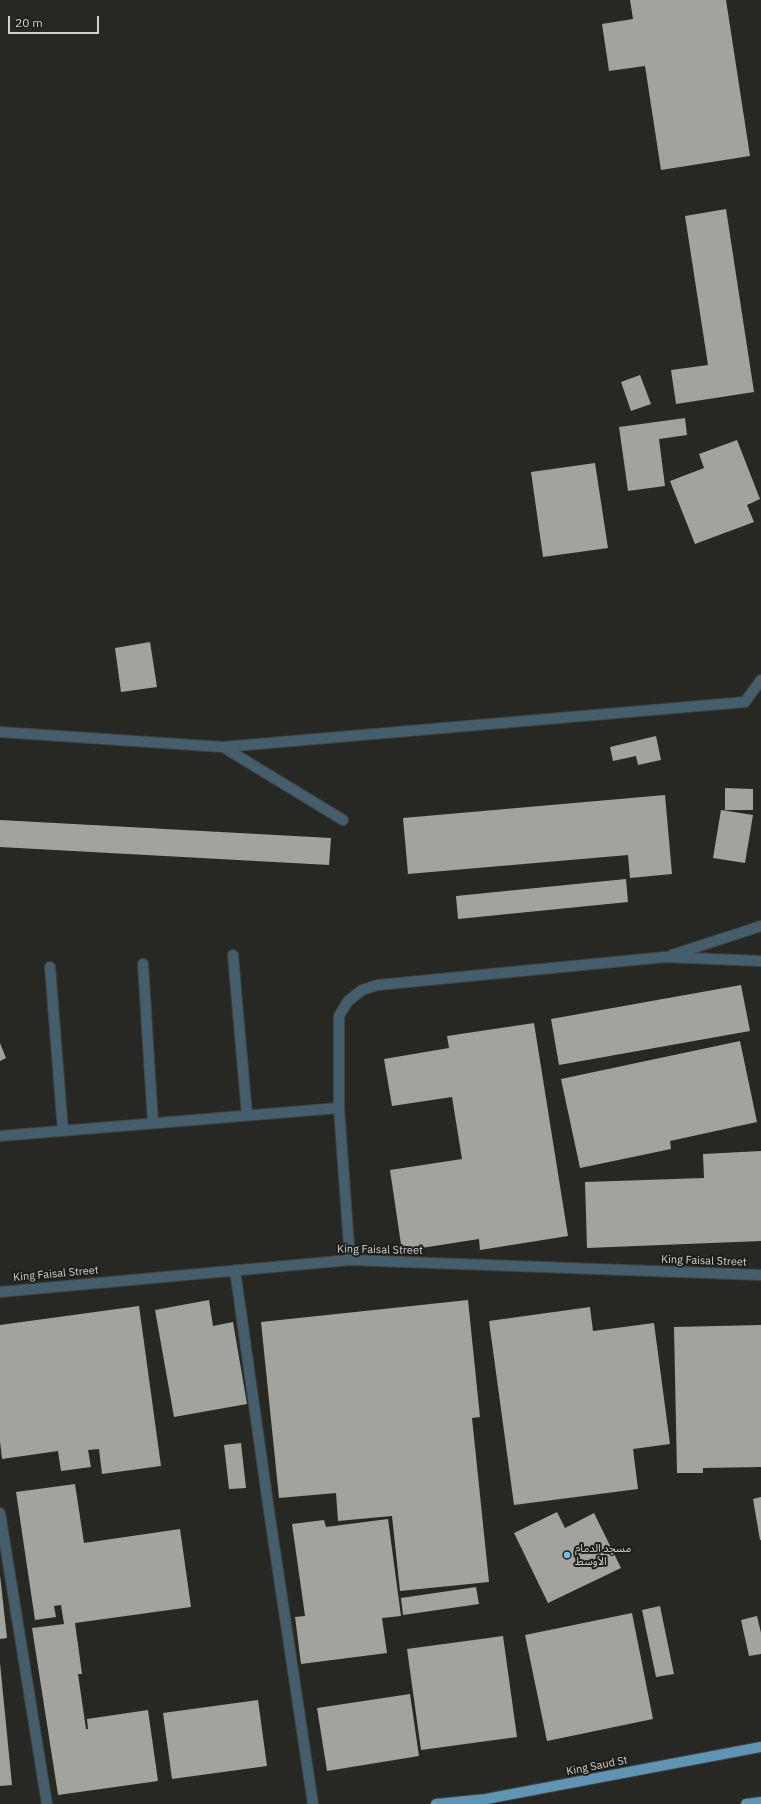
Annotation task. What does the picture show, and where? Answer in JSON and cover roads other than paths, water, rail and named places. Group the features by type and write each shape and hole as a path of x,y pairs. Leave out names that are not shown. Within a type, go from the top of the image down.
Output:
{"main road":[{"name":"King Saud St","path":"436,1804 483,1802 761,1747"},
{"path":"746,1804 761,1802"}],"street":[{"path":"0,732 223,747 745,702 761,680"},
{"path":"223,747 343,820"},
{"path":"665,957 761,926"},
{"path":"233,955 246,1116"},
{"path":"350,1260 339,1108 339,1016 348,1001 362,990 378,985 665,957 761,961"},
{"path":"143,964 153,1123"},
{"path":"50,967 63,1131"},
{"path":"0,1136 339,1108"},
{"name":"King Faisal Street","path":"0,1292 350,1260 761,1275"},
{"path":"235,1270 268,1511 313,1804"},
{"path":"0,1513 47,1804"}],"place":[{"name":"مسجد الدمام الأوسط","path":"567,1555"}]}
